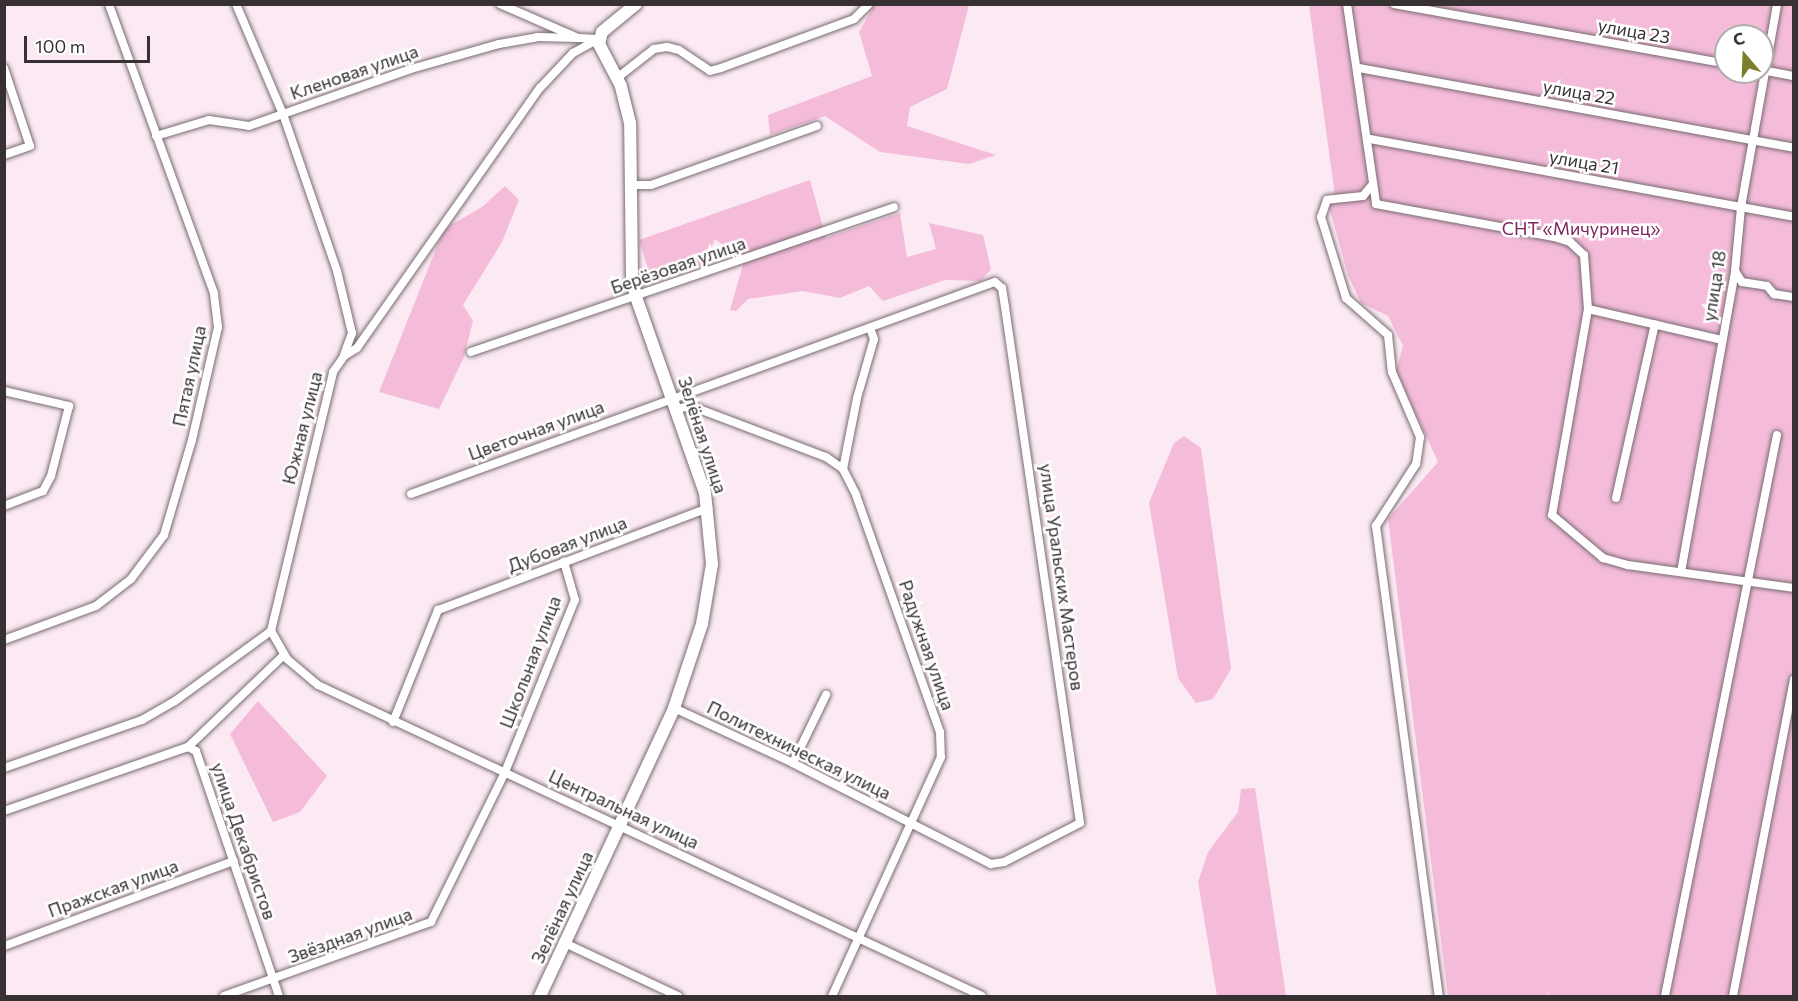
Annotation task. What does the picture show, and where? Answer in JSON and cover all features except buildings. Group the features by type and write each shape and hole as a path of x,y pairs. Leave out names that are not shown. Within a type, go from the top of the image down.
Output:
{"street":[{"name":"Пятая улица","path":"4,640 96,606 131,579 164,535 178,490 218,327 214,293 109,4"},
{"path":"156,136 209,120 249,126 283,114 236,4"},
{"path":"500,4 578,38 598,39"},
{"name":"Южная улица","path":"271,631 333,372 344,356 357,348 540,88 573,53 598,39 602,32 636,4"},
{"path":"617,78 654,49 667,47 679,50 700,67 710,71 721,68 854,19 869,4"},
{"path":"1347,4 1370,139 1372,185 1376,204 1570,242 1584,255 1588,309 1552,515 1603,558 1794,588"},
{"name":"улица 23","path":"1394,4 1714,62"},
{"name":"улица 18","path":"1772,24 1777,4"},
{"name":"Кленовая улица","path":"344,356 352,333 337,271 283,114 411,69 499,44 537,37 578,38"},
{"name":"Зелёная улица","path":"540,996 674,708 708,593 712,564 708,508 636,297 632,276 630,123 617,78 598,39"},
{"path":"4,68 30,146 4,155"},
{"name":"улица 22","path":"1359,68 1794,148"},
{"path":"1774,72 1794,76"},
{"name":"улица 18","path":"1681,572 1735,271 1741,207 1760,84"},
{"path":"632,185 651,185 817,126"},
{"name":"улица 21","path":"1370,139 1794,217"},
{"path":"1372,185 1363,196 1327,200 1321,217 1346,298 1388,335 1392,372 1420,437 1416,464 1376,526 1439,996"},
{"name":"Берёзовая улица","path":"471,352 894,207"},
{"path":"1735,271 1742,282 1767,286 1774,294 1794,297"},
{"name":"улица Уральских Мастеров","path":"870,328 995,282 1002,288 1080,815 1080,824 1073,830 1004,862 991,864 909,823"},
{"path":"1588,309 1722,340"},
{"path":"1616,498 1655,324"},
{"path":"674,403 691,406 826,457 843,469 857,398 874,339 870,328"},
{"name":"Цветочная улица","path":"411,494 674,403 870,328"},
{"path":"4,391 69,406 51,476 43,491 4,506"},
{"path":"1665,996 1777,435"},
{"name":"Радужная улица","path":"832,996 940,757 940,732 856,495 843,469"},
{"name":"Дубовая улица","path":"393,722 438,610 708,508"},
{"name":"Школьная улица","path":"505,772 575,600 564,562"},
{"path":"4,768 142,720 175,701 271,631"},
{"name":"Центральная улица","path":"271,631 284,654 318,685 982,996"},
{"path":"188,747 284,654"},
{"path":"1733,996 1794,680"},
{"path":"794,763 826,695"},
{"name":"Политехническая улица","path":"674,708 794,763 909,823"},
{"name":"улица Декабристов","path":"4,812 188,747 200,761 279,996"},
{"name":"Звёздная улица","path":"224,996 274,980 431,921 505,772"},
{"name":"Пражская улица","path":"4,946 234,861"},
{"path":"565,943 678,996"}],"green space":[{"path":"874,5 969,5 947,89 910,107 907,126 996,155 969,164 880,152 825,116 770,135 768,115 872,76 859,32"},
{"name":"СНТ «Мичуринец»","path":"1309,5 1793,5 1793,996 1548,996 1547,990 1547,996 1448,996 1388,519 1438,462 1396,371 1403,346 1388,316 1361,303 1348,275 1328,203 1336,204"},
{"path":"810,180 826,238 900,213 907,257 936,249 929,223 983,235 991,269 981,281 945,280 883,301 869,286 840,298 803,291 748,299 736,311 730,310 744,261 715,239 704,265 652,281 639,240"},
{"path":"505,186 519,200 502,242 463,305 473,321 464,357 439,409 379,392 444,229 482,207"},
{"path":"1184,436 1201,448 1231,669 1213,699 1196,703 1178,678 1149,503 1174,443"},
{"path":"258,701 327,776 300,812 273,822 230,734"},
{"path":"1255,788 1286,996 1217,996 1198,882 1208,852 1238,812 1241,789"}]}
